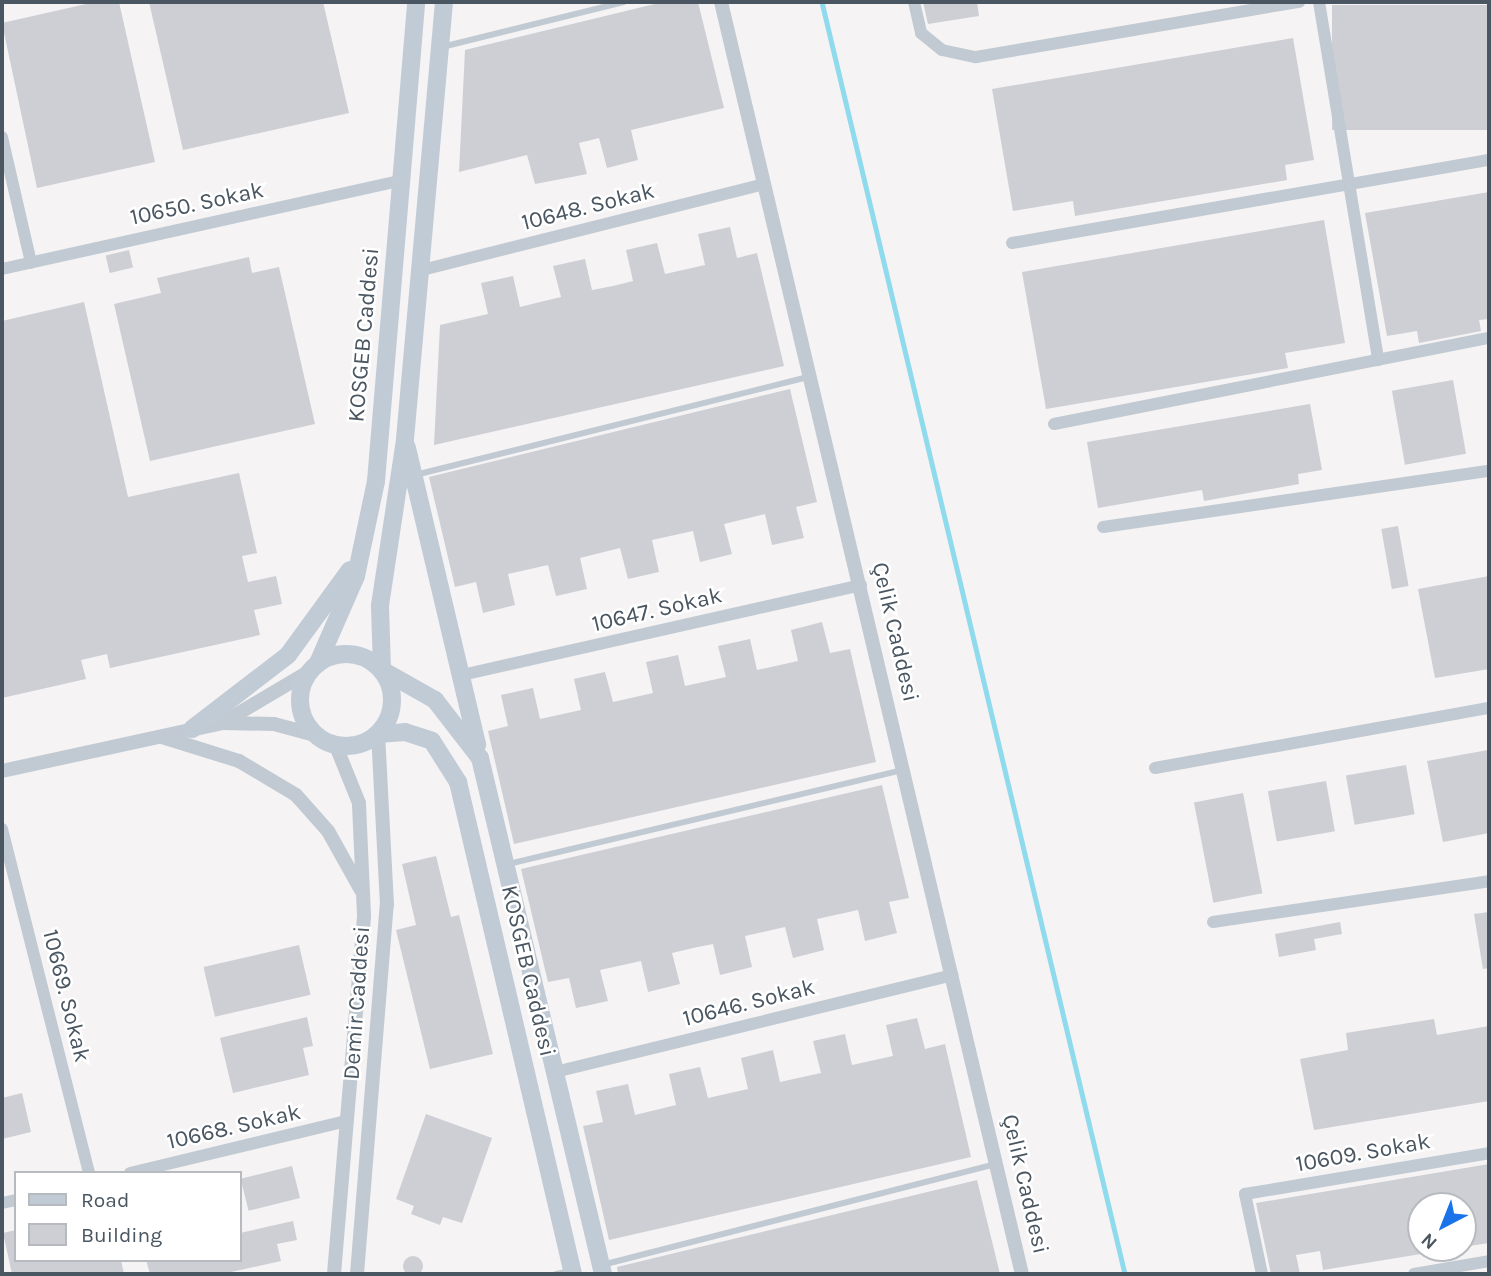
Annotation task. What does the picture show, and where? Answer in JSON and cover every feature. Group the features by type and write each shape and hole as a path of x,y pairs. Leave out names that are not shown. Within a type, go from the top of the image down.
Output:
{"main road":[{"name":"KOSGEB Caddesi","path":"314,667 365,543 402,180 416,2"},
{"name":"KOSGEB Caddesi","path":"444,2 405,440 380,606 382,670 435,700 480,758"},
{"name":"KOSGEB Caddesi","path":"405,440 602,1269"},
{"path":"192,729 288,655 327,608 365,543"},
{"path":"351,654 382,670 393,703 378,734 354,746 336,746 315,735 300,704 314,667 351,654"},
{"name":"KOSGEB Caddesi","path":"378,734 405,732 432,741 458,782 567,1273"}],"street":[{"name":"Çelik Caddesi","path":"721,2 1022,1274"},
{"path":"914,2 920,33 942,50 976,57 1300,2"},
{"path":"1319,2 1345,185 1378,360"},
{"path":"2,137 31,262"},
{"path":"1012,243 1489,160"},
{"name":"10650. Sokak","path":"2,269 402,180"},
{"name":"10648. Sokak","path":"422,270 764,184"},
{"path":"1054,424 1489,338"},
{"path":"1103,527 1489,471"},
{"name":"10647. Sokak","path":"462,676 861,585"},
{"path":"222,723 314,667"},
{"path":"1155,768 1489,708"},
{"path":"2,771 222,723 274,724 315,735"},
{"name":"Demir Caddesi","path":"357,1274 386,919 378,734"},
{"path":"161,736 239,761 296,795 328,831 364,897"},
{"name":"Demir Caddesi","path":"334,1274 364,897 359,803 336,746"},
{"name":"10669. Sokak","path":"2,829 88,1171"},
{"path":"1213,922 1489,881"},
{"name":"10646. Sokak","path":"555,1072 952,975"},
{"name":"10668. Sokak","path":"138,1171 347,1121"},
{"name":"10609. Sokak","path":"1262,1274 1245,1194 1489,1153"},
{"path":"1414,1274 1489,1261"}],"lane":[{"path":"440,48 624,2"},
{"path":"414,475 811,376"},
{"path":"506,864 904,769"},
{"path":"602,1269 996,1164"}],"building":[{"path":"95,2 119,2 155,162 37,188 2,23"},
{"path":"149,2 323,2 349,113 183,150"},
{"path":"663,2 698,2 724,108 631,130 638,160 607,168 599,138 579,143 587,174 535,184 527,155 459,172 465,50"},
{"path":"923,2 977,2 979,16 928,24"},
{"path":"1332,5 1489,5 1489,130 1332,130"},
{"path":"1293,38 1314,160 1285,165 1287,180 1075,216 1073,201 1013,211 992,89"},
{"path":"1489,192 1489,319 1479,320 1481,331 1419,343 1417,331 1387,336 1365,213"},
{"path":"1324,220 1345,343 1285,353 1288,368 1046,409 1022,272"},
{"path":"730,227 737,258 757,253 784,366 434,445 440,325 488,314 481,283 513,276 520,307 561,297 553,266 585,259 592,290 633,281 626,250 657,243 665,274 705,265 698,234"},
{"path":"129,250 133,268 110,273 106,255"},
{"path":"249,257 252,273 279,267 315,424 150,461 114,304 161,293 157,278"},
{"path":"84,302 128,497 239,473 257,553 242,556 248,582 276,576 282,604 254,610 260,635 110,668 107,654 81,660 86,679 2,698 2,321"},
{"path":"1453,380 1466,454 1405,465 1392,391"},
{"path":"790,389 817,502 796,507 804,538 772,545 765,514 724,524 732,554 700,562 693,531 652,540 659,572 628,579 620,548 580,558 587,589 556,596 548,565 508,574 515,605 483,613 476,582 455,587 429,477"},
{"path":"1310,404 1322,470 1298,474 1299,484 1204,501 1202,490 1098,508 1087,442"},
{"path":"1398,526 1409,586 1392,589 1381,529"},
{"path":"1489,576 1489,669 1435,678 1418,589"},
{"path":"822,622 830,653 850,649 876,762 514,844 488,731 508,726 501,695 533,688 540,719 581,710 574,679 605,672 613,702 653,693 646,662 678,655 685,686 726,677 718,646 750,639 757,670 798,661 791,630"},
{"path":"1488,750 1489,833 1443,842 1427,761"},
{"path":"1406,765 1415,814 1355,825 1346,776"},
{"path":"1326,781 1335,831 1277,841 1268,791"},
{"path":"882,785 909,898 889,902 897,933 865,941 858,910 817,919 824,950 793,958 785,927 745,936 752,967 720,975 713,944 693,948 672,953 680,984 648,992 641,961 600,970 608,1001 576,1008 569,978 548,982 521,869"},
{"path":"1243,793 1262,893 1213,903 1194,803"},
{"path":"436,856 451,917 459,915 493,1054 430,1069 396,930 416,925 402,864"},
{"path":"1489,912 1489,968 1483,969 1474,914"},
{"path":"1340,922 1342,934 1314,939 1316,950 1279,957 1275,934"},
{"path":"299,945 310,995 215,1017 204,967"},
{"path":"307,1017 313,1046 303,1048 309,1075 233,1093 220,1038"},
{"path":"917,1018 925,1049 945,1044 971,1157 609,1240 583,1126 603,1122 596,1091 628,1084 635,1115 676,1105 669,1074 700,1067 708,1098 748,1089 741,1058 773,1050 780,1082 821,1073 813,1041 845,1034 852,1065 893,1056 886,1025"},
{"path":"1434,1019 1437,1035 1489,1026 1489,1101 1314,1130 1300,1059 1348,1050 1346,1033"},
{"path":"22,1093 31,1132 2,1139 2,1098"},
{"path":"426,1114 492,1138 462,1223 443,1217 440,1225 411,1214 414,1206 396,1199"},
{"path":"1489,1164 1489,1243 1477,1245 1477,1192 1407,1192 1407,1256 1323,1270 1320,1251 1296,1255 1300,1274 1271,1274 1256,1203"},
{"path":"292,1166 300,1198 249,1211 242,1178"},
{"path":"977,1180 1000,1274 618,1274 617,1267"},
{"path":"293,1221 297,1240 277,1244 281,1261 222,1274 150,1274 147,1262 242,1262 242,1233"},
{"path":"14,1230 14,1262 121,1262 124,1274 12,1274 3,1233"},
{"path":"413,1256 420,1259 423,1266 420,1273 413,1276 406,1273 403,1266 406,1259"}],"waterway":[{"path":"822,2 1125,1274"}]}
